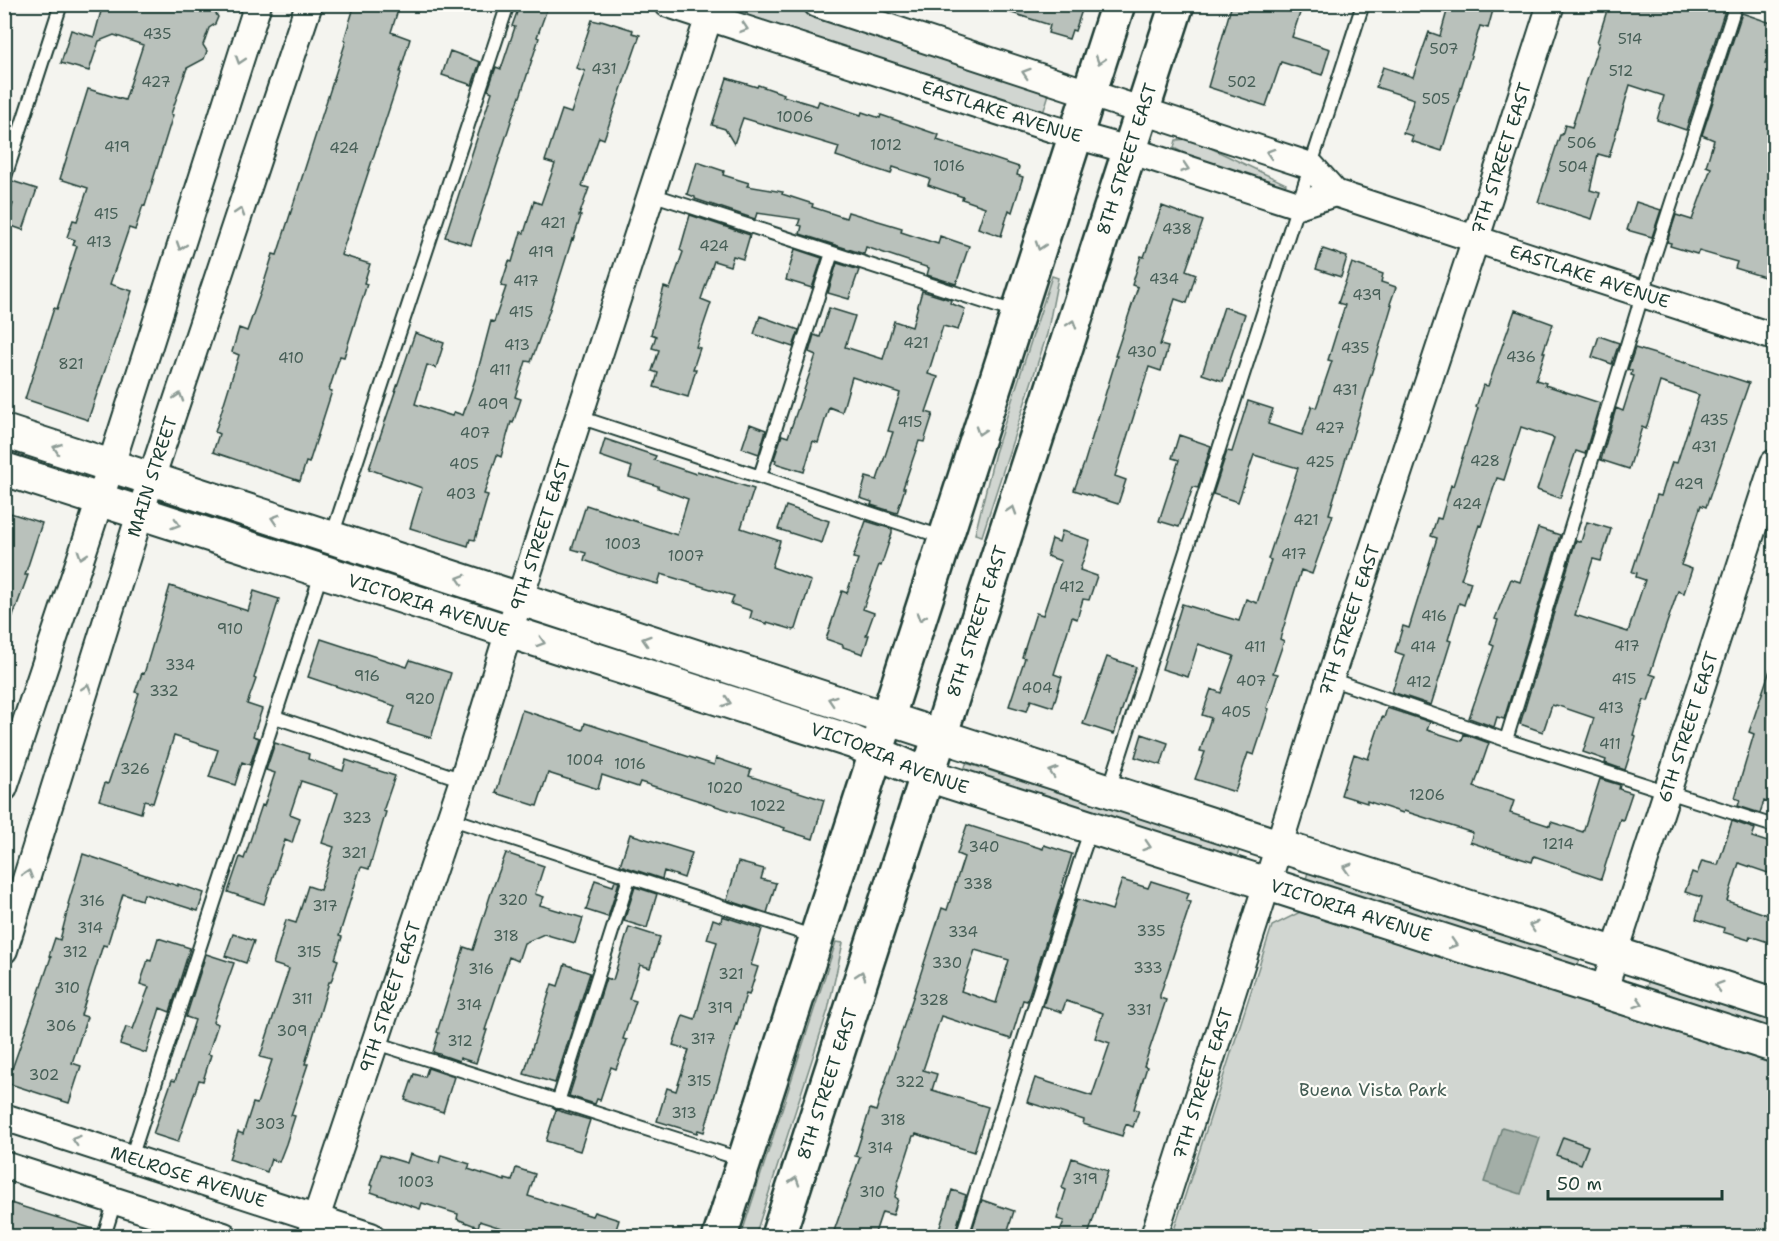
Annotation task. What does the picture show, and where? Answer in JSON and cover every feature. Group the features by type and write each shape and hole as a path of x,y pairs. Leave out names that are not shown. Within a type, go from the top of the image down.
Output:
{"main road":[{"path":"720,1236 1119,4"},
{"name":"8TH STREET EAST","path":"778,1236 1177,4"}],"street":[{"path":"4,789 100,500 258,4"},
{"name":"MAIN STREET","path":"4,950 151,479 309,4"},
{"name":"EASTLAKE AVENUE","path":"668,4 711,11 1076,135 1298,205"},
{"path":"817,4 1311,166 1335,193 1298,205"},
{"name":"7TH STREET EAST","path":"1154,1236 1330,679 1551,4"},
{"name":"9TH STREET EAST","path":"313,1227 463,780 711,11"},
{"name":"EASTLAKE AVENUE","path":"1335,193 1774,337"},
{"name":"VICTORIA AVENUE","path":"4,431 1279,846 1774,1004"},
{"name":"6TH STREET EAST","path":"1604,992 1774,463"},
{"name":"VICTORIA AVENUE","path":"4,469 853,742 927,775 1774,1046"},
{"name":"MELROSE AVENUE","path":"4,1117 131,1158 313,1227 371,1236"},
{"path":"4,1165 224,1236"}],"lane":[{"path":"4,180 61,4"},
{"path":"332,538 508,4"},
{"path":"1109,790 1363,4"},
{"path":"1506,740 1643,293 1736,4"},
{"path":"651,194 1018,313"},
{"path":"760,476 832,254"},
{"path":"579,417 946,538"},
{"path":"131,1158 322,571"},
{"path":"1330,679 1506,740 1774,826"},
{"path":"275,717 463,780"},
{"path":"449,818 817,937"},
{"path":"962,1236 1092,828"},
{"path":"558,1102 629,878"},
{"path":"376,1043 744,1160"},
{"path":"104,1236 115,1201"}],"green space":[{"path":"748,5 789,5 1045,87 1049,94 1044,110 1039,112 745,16"},
{"path":"1188,139 1286,184 1284,187 1191,157 1174,148 1176,140"},
{"path":"1052,276 1058,278 1047,334 982,536 975,534 995,453"},
{"path":"5,439 69,465 66,472 5,455"},
{"path":"190,501 481,595 477,608 185,512"},
{"path":"966,764 1061,793 1194,826 1241,844 1236,860 963,774"},
{"path":"1310,866 1582,954 1576,970 1305,882"},
{"name":"Buena Vista Park","path":"1300,912 1774,1064 1774,1236 1172,1236 1272,926"},
{"path":"836,942 843,943 828,1010 755,1236 741,1236"},
{"path":"1649,978 1774,1015 1774,1035 1646,991"}],"shaded area":[{"path":"1502,1127 1540,1138 1521,1194 1484,1182"}],"building":[{"path":"103,4 210,4 218,17 215,24 209,28 203,45 207,51 204,59 187,68 171,114 173,115 145,206 143,205 135,230 129,228 110,284 132,291 88,420 25,399 54,308 57,309 77,246 73,245 75,240 67,237 73,220 77,221 88,188 60,179 88,89 125,100 143,45 114,35 99,41 89,71 61,63 71,30 94,37"},
{"path":"355,4 400,4 391,32 410,39 341,255 370,264 364,283 367,284 344,357 340,356 329,390 332,391 309,463 306,462 300,481 213,452 219,434 215,432 239,355 232,352 239,328 247,331 273,254 277,255 346,41 344,40"},
{"path":"520,4 534,4 547,9 471,245 445,237 492,92 488,90 496,67 501,69"},
{"path":"999,4 1084,4 1075,31 1072,30 1069,39 1048,33 1050,25 999,9"},
{"path":"1232,4 1303,4 1292,37 1330,49 1322,75 1281,62 1266,106 1208,87"},
{"path":"1449,4 1474,4 1493,10 1488,28 1480,26 1442,151 1411,141 1413,136 1403,133 1414,99 1376,87 1383,67 1413,77 1429,32 1440,36"},
{"path":"1609,4 1718,4 1726,7 1686,130 1657,120 1664,96 1630,85 1609,157 1598,154 1590,190 1600,193 1592,219 1538,202 1560,135 1565,125 1572,127"},
{"path":"1742,13 1774,24 1774,37 1765,63 1774,64 1774,280 1735,268 1737,262 1699,251 1697,254 1670,246 1671,243 1667,242 1676,215 1692,220 1711,168 1706,166 1714,140 1702,135"},
{"path":"592,20 600,22 601,20 633,30 632,33 640,35 604,139 599,137 582,186 589,188 579,216 581,216 531,362 526,361 515,397 521,399 513,423 511,422 501,457 497,455 484,494 488,495 475,540 470,539 468,546 410,528 422,488 369,469 415,333 444,343 436,368 427,365 415,404 452,416 454,412 463,415 491,321 494,322 506,287 501,286 509,261 512,262 534,201 541,204 555,164 545,161 562,110 571,113 585,71 576,68"},
{"path":"450,51 480,62 472,85 442,75"},
{"path":"727,78 757,87 758,85 784,94 783,96 817,106 819,101 861,115 862,112 880,118 881,115 939,135 937,140 1019,167 1017,175 1023,177 1012,212 1009,210 1001,236 978,228 985,207 928,185 930,179 893,167 891,174 836,156 839,147 743,118 734,144 725,129 712,125"},
{"path":"697,162 724,171 723,175 749,183 747,186 783,192 782,194 813,204 812,207 846,218 848,212 902,228 901,232 938,244 940,236 969,246 956,284 927,275 929,268 866,247 864,254 800,234 802,226 798,225 800,219 757,213 755,219 695,199 687,194"},
{"path":"12,181 37,189 23,230 6,224 13,204 4,203 4,188 10,186"},
{"path":"1636,202 1661,210 1652,237 1627,230"},
{"path":"1162,206 1203,221 1186,270 1196,274 1187,303 1175,299 1160,345 1168,347 1161,371 1149,367 1115,476 1126,480 1118,504 1074,490 1138,287 1132,285 1141,256 1144,257"},
{"path":"690,215 750,235 743,259 733,256 730,266 714,261 701,299 711,303 696,347 700,348 693,369 696,369 688,397 654,387 658,373 652,371 659,350 652,348 656,336 651,334 664,287 670,289 683,252 680,250"},
{"path":"795,249 822,258 812,288 786,280"},
{"path":"1323,249 1347,257 1341,277 1316,269"},
{"path":"837,263 859,270 849,299 828,293"},
{"path":"1352,263 1383,274 1381,282 1396,287 1329,514 1333,515 1312,574 1301,570 1280,639 1284,641 1273,673 1278,674 1267,708 1269,709 1254,755 1248,753 1235,792 1195,779 1205,752 1200,751 1211,718 1202,715 1211,689 1221,693 1234,656 1198,644 1188,677 1162,669 1182,604 1239,621 1246,599 1257,603 1271,560 1268,559 1298,468 1254,455 1238,502 1213,494 1227,451 1232,452 1248,401 1273,409 1268,424 1302,435 1312,406 1316,408 1332,361 1328,360 1345,305 1338,303"},
{"path":"922,291 951,300 950,303 965,309 958,330 943,326 928,374 938,377 926,412 933,414 924,442 919,441 897,513 871,505 872,502 860,498 866,477 877,480 893,432 888,431 900,393 852,377 842,412 829,407 818,443 813,441 804,472 775,463 774,459 782,435 788,437 816,355 809,352 814,335 820,337 829,308 855,316 845,347 883,359 894,321 912,327"},
{"path":"1224,307 1245,314 1223,381 1202,374"},
{"path":"1515,310 1553,324 1536,380 1600,403 1585,454 1576,451 1560,498 1537,490 1554,438 1521,427 1504,480 1497,478 1461,579 1471,582 1464,605 1459,603 1448,640 1451,641 1431,705 1392,692 1404,655 1395,652 1403,626 1409,628 1437,538 1431,536 1437,518 1441,519 1451,485 1453,486 1483,385 1488,386"},
{"path":"760,316 799,330 793,347 754,334"},
{"path":"1599,336 1619,343 1612,364 1592,357"},
{"path":"1635,348 1749,383 1706,507 1701,505 1681,565 1692,569 1684,593 1678,591 1660,643 1650,674 1656,676 1648,701 1644,700 1625,770 1583,752 1594,718 1552,705 1543,732 1520,724 1576,540 1581,542 1587,522 1611,529 1601,561 1593,559 1575,615 1628,632 1645,580 1636,577 1637,573 1632,572 1657,495 1661,496 1672,462 1677,463 1699,395 1660,382 1646,429 1642,427 1629,469 1601,460 1616,408 1623,411 1634,376 1628,369"},
{"path":"750,424 766,430 759,454 742,448"},
{"path":"1179,435 1211,446 1198,488 1193,487 1179,527 1159,521 1179,460 1172,458"},
{"path":"605,439 656,456 654,460 754,489 741,528 780,541 772,567 811,581 796,629 767,622 767,624 750,618 752,611 731,604 734,596 661,574 658,584 618,573 584,560 586,553 572,549 586,505 677,535 688,499 629,477 632,467 600,456"},
{"path":"786,506 829,521 822,543 778,529"},
{"path":"4,511 42,523 25,575 28,575 7,633 4,633"},
{"path":"866,521 892,529 892,533 863,609 874,613 866,635 869,635 863,654 826,639 842,591 847,593 858,559 853,558"},
{"path":"1538,528 1560,535 1504,719 1497,717 1494,727 1469,718 1494,646 1490,644 1498,620 1495,619 1511,579 1520,582"},
{"path":"1062,531 1090,540 1080,570 1097,576 1089,600 1083,599 1077,619 1072,617 1054,674 1062,677 1053,707 1031,700 1027,711 1009,706 1025,658 1022,657 1036,613 1043,615 1061,561 1047,556 1052,539 1059,542"},
{"path":"170,586 248,611 254,591 279,599 247,704 262,709 253,736 259,738 250,765 242,762 235,785 209,777 218,750 174,736 153,803 144,801 141,813 99,800 105,783 108,784 139,693 135,692 142,673 144,674"},
{"path":"321,639 407,667 410,660 451,673 431,738 389,725 395,706 308,677"},
{"path":"1107,657 1136,667 1114,734 1083,724"},
{"path":"1771,667 1774,667 1774,805 1764,801 1760,813 1738,806 1740,800 1735,798 1754,734 1749,732"},
{"path":"1387,708 1430,722 1427,730 1462,741 1464,734 1489,743 1474,787 1514,801 1510,813 1550,826 1551,822 1583,832 1600,779 1620,785 1619,789 1632,793 1623,820 1620,819 1601,879 1534,856 1532,862 1497,851 1470,842 1473,833 1404,811 1403,813 1341,795 1354,754 1368,759"},
{"path":"522,710 583,730 585,723 714,765 716,758 751,770 749,776 824,800 813,839 640,782 638,787 602,775 598,789 548,773 537,806 496,793"},
{"path":"1142,734 1168,743 1161,765 1135,757"},
{"path":"275,743 309,754 308,759 343,771 346,760 395,776 383,811 386,812 369,869 362,867 360,869 339,936 342,937 335,959 338,960 331,982 329,982 305,1064 308,1064 291,1115 295,1116 286,1144 279,1162 271,1159 267,1172 229,1159 238,1132 243,1134 253,1103 257,1104 272,1060 260,1057 289,969 273,964 286,920 296,923 308,886 320,890 334,847 322,843 338,793 301,781 290,814 300,818 292,843 285,840 264,904 228,892 240,857 244,859 275,773 266,770"},
{"path":"1732,821 1755,829 1752,837 1774,844 1774,875 1739,863 1727,901 1774,917 1774,944 1750,936 1749,940 1723,932 1724,928 1696,919 1702,897 1685,892 1692,872 1697,874 1702,861 1718,865"},
{"path":"967,825 1043,849 1044,845 1072,854 1027,1001 1023,1000 1011,1039 941,1016 923,1070 937,1074 932,1090 988,1107 974,1152 916,1134 913,1136 897,1186 895,1197 898,1199 893,1215 882,1212 874,1236 850,1236 834,1231 860,1157 855,1156 870,1109 876,1111 942,908 947,910 964,857 957,854","holes":["975,950 1009,960 996,1003 961,991"]},
{"path":"630,834 692,853 684,878 664,871 662,879 620,865"},
{"path":"506,853 544,866 535,894 544,897 540,905 583,918 575,943 544,934 524,943 518,961 509,957 476,1063 460,1058 459,1061 433,1052 439,1033 437,1032 464,947 473,950"},
{"path":"83,854 204,893 198,911 144,894 142,900 123,894 107,946 103,945 81,1015 87,1017 72,1063 81,1066 69,1103 7,1083 51,957 49,956 55,938 60,940"},
{"path":"738,862 764,869 761,879 776,883 767,913 727,900"},
{"path":"595,880 613,886 615,881 619,882 608,917 586,910"},
{"path":"1122,880 1148,888 1151,881 1189,893 1186,901 1191,902 1160,995 1160,998 1166,1000 1144,1066 1147,1067 1134,1109 1139,1110 1133,1127 1126,1124 1122,1136 1083,1124 1084,1120 1027,1102 1035,1078 1092,1096 1110,1043 1095,1038 1103,1013 1066,1001 1062,1012 1043,1006 1077,899 1112,910"},
{"path":"635,887 657,894 647,928 624,921"},
{"path":"722,916 762,929 751,965 758,967 749,995 746,994 736,1023 704,1132 698,1130 697,1133 657,1121 667,1088 676,1091 689,1050 673,1045 683,1015 695,1019 717,942 707,939 713,919 721,922"},
{"path":"629,927 660,937 650,968 640,965 629,999 636,1001 623,1039 627,1040 616,1069 611,1067 600,1100 597,1099 595,1104 569,1096 606,978 613,980"},
{"path":"233,934 254,941 246,963 225,956"},
{"path":"158,938 190,948 170,1012 160,1008 146,1053 120,1044 126,1027 133,1029 149,987 140,984 148,960 151,961"},
{"path":"206,954 234,963 213,1022 218,1024 208,1054 211,1055 203,1081 199,1080 178,1142 153,1134 172,1080 175,1081 195,1020 186,1017"},
{"path":"565,964 590,973 555,1083 524,1074 552,984 558,986"},
{"path":"428,1068 454,1077 443,1112 405,1100 414,1074 425,1077"},
{"path":"556,1110 590,1120 580,1151 546,1141"},
{"path":"1563,1137 1588,1146 1581,1164 1556,1155"},
{"path":"410,1154 439,1163 441,1155 470,1164 468,1169 505,1181 505,1179 512,1181 516,1168 535,1174 528,1196 592,1216 594,1212 619,1220 614,1236 541,1236 518,1229 517,1233 480,1221 478,1227 457,1219 458,1214 422,1203 420,1209 371,1192 373,1186 370,1185 380,1155 407,1163"},
{"path":"1072,1158 1108,1171 1088,1236 1058,1236 1064,1221 1057,1219 1066,1190 1062,1188"},
{"path":"952,1190 966,1195 954,1236 937,1236"},
{"path":"982,1200 1014,1211 1006,1236 970,1236"},
{"path":"4,1201 97,1230 96,1236 4,1236"}]}
